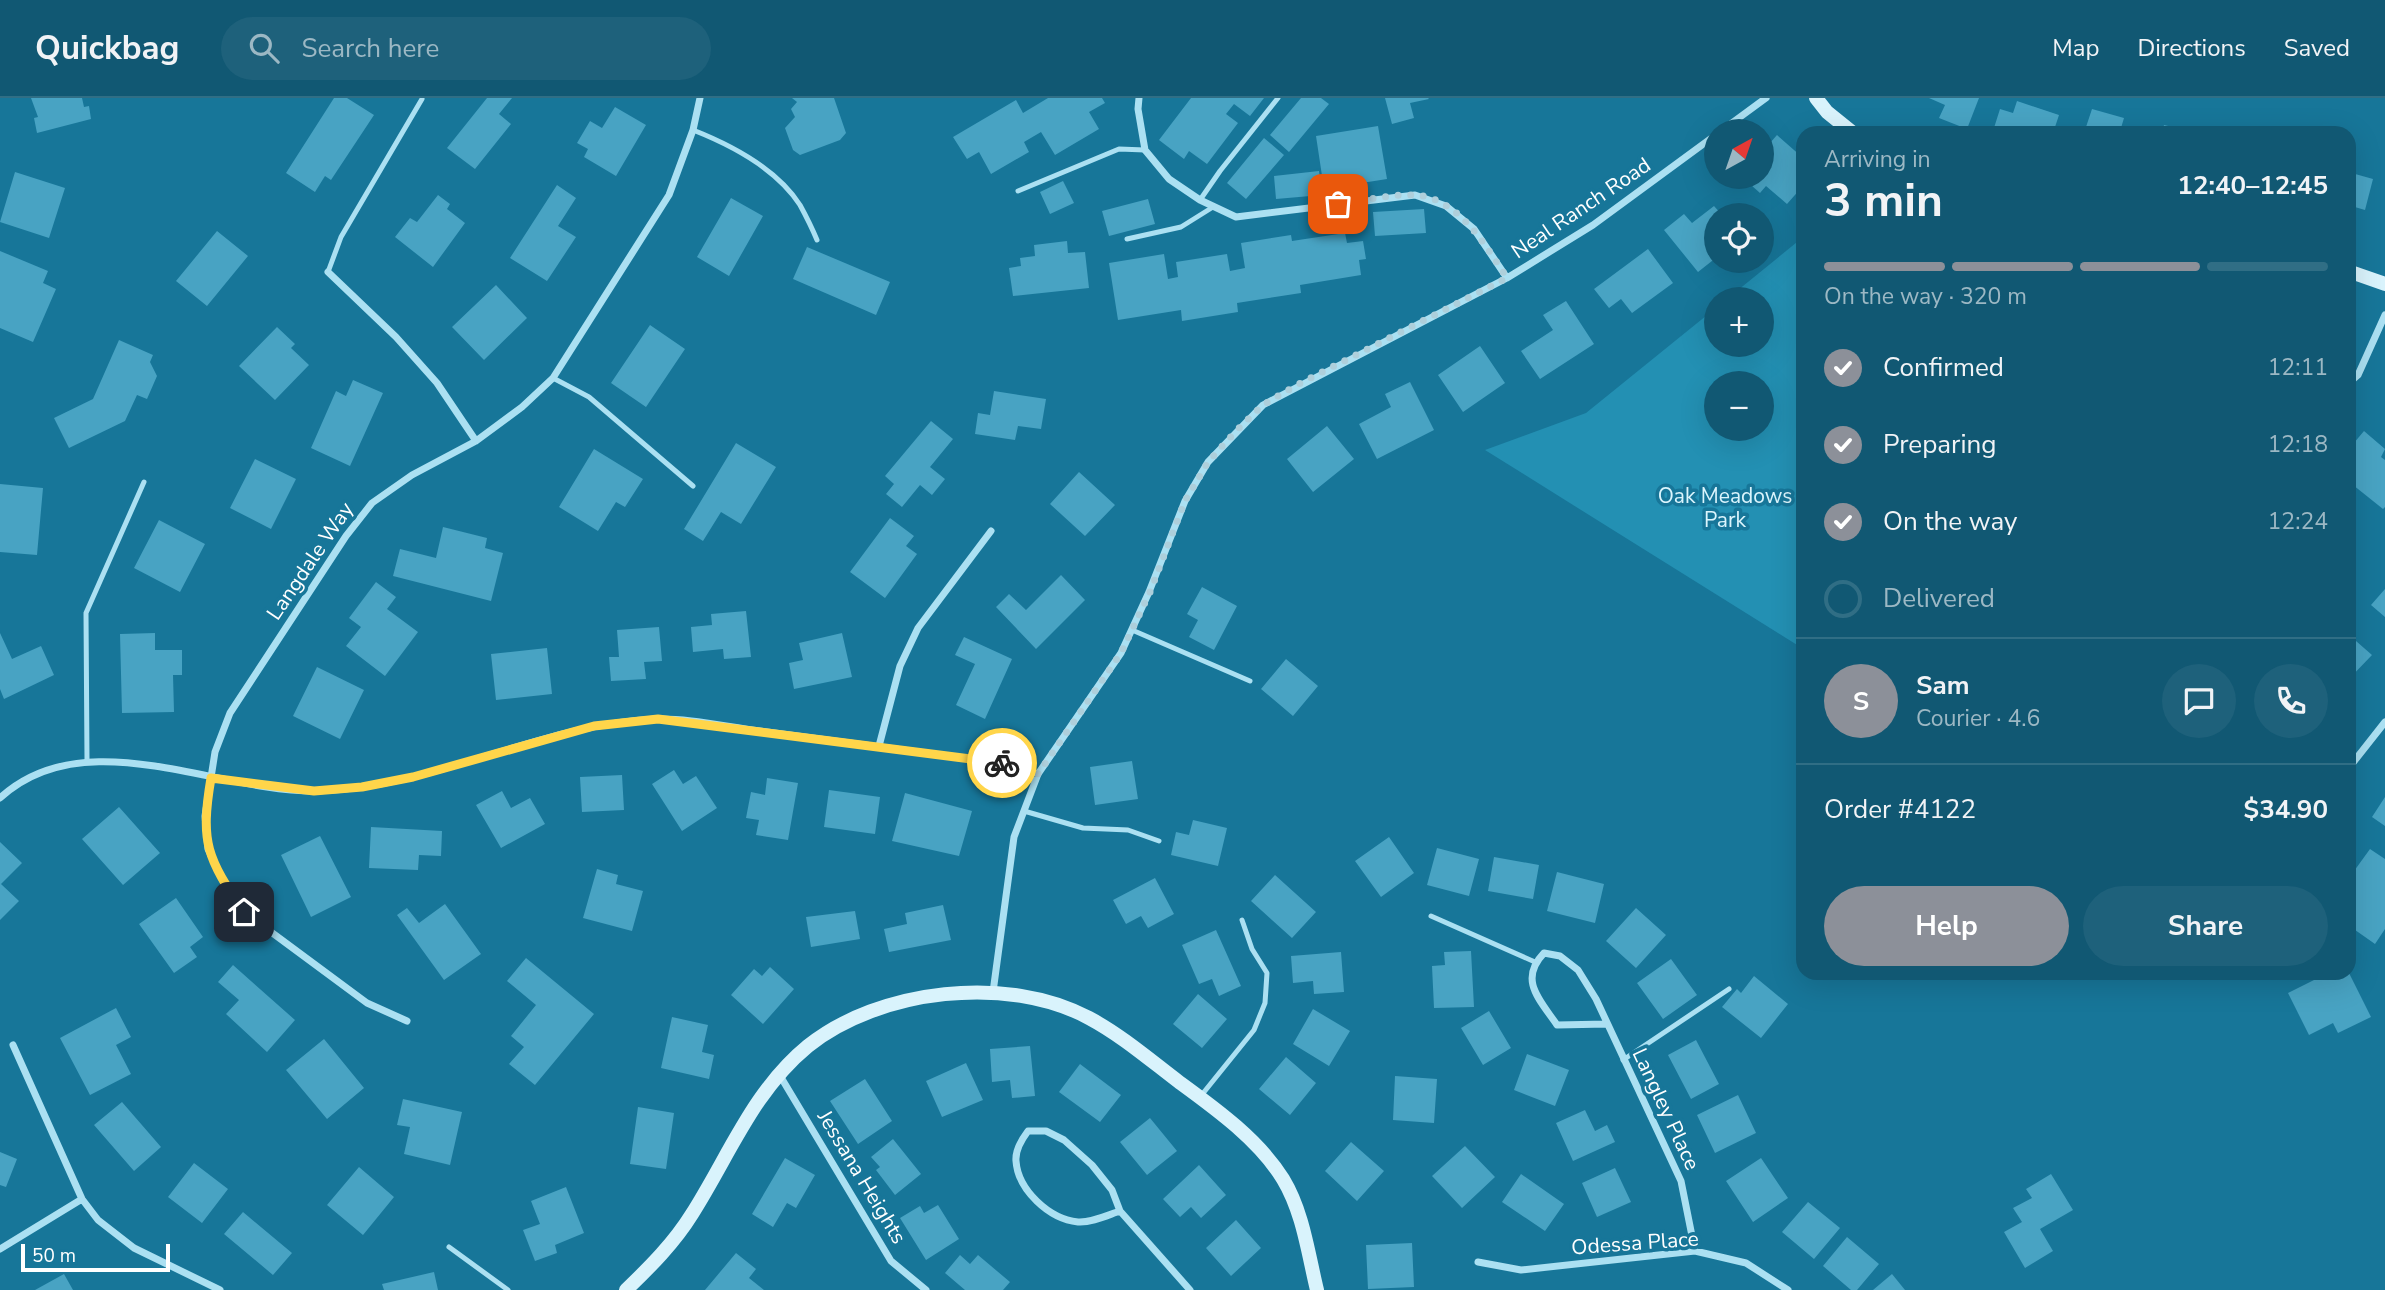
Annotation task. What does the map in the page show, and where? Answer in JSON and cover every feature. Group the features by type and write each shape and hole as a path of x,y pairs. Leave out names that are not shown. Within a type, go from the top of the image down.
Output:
{"street":[{"name":"Langdale Way","path":"407,1021 367,1003 244,912 223,881 208,849 205,816 215,752 230,713 346,536 372,503 412,475 476,441 522,407 552,378 669,195 693,130 700,98"},
{"path":"1139,98 1144,150 1169,179 1200,201 1236,217 1415,195 1446,206 1474,229 1507,278"},
{"name":"Neal Ranch Road","path":"1738,119 1766,98"},
{"path":"1816,98 1827,112 1844,126"},
{"name":"Neal Ranch Road","path":"993,992 1014,837 1038,774 1121,653 1185,501 1208,462 1263,405 1507,278 1593,225 1704,144"},
{"path":"328,272 396,337 429,374 476,441"},
{"path":"2356,274 2385,284"},
{"path":"2356,377 2385,316"},
{"path":"879,746 900,666 918,628 991,531"},
{"path":"0,797 45,769 87,760 135,764 211,778 314,791 362,787 413,777 594,726 658,719 1001,763 1038,774"},
{"path":"2356,759 2385,722"},
{"name":"Langley Place","path":"1535,962 1544,953 1560,956 1577,970 1596,999 1681,1181 1695,1251"},
{"path":"1535,962 1531,973 1535,993 1557,1025 1607,1024"},
{"path":"626,1290 654,1263 690,1216 727,1149 778,1073 810,1045 850,1020 881,1008 925,996 993,992 1049,1002 1088,1017 1200,1097 1256,1145 1283,1178 1297,1208 1317,1290"},
{"path":"13,1045 82,1199 98,1220 134,1248 220,1290"},
{"name":"Jessana Heights","path":"778,1073 891,1261 926,1290"},
{"path":"1120,1211 1080,1222 1059,1217 1040,1206 1025,1186 1016,1161 1020,1143 1028,1131 1046,1131 1064,1140 1092,1165 1112,1190 1120,1211 1190,1290"},
{"path":"0,1249 82,1199"},
{"name":"Odessa Place","path":"1478,1262 1521,1270 1695,1251 1746,1263 1788,1290"}],"lane":[{"path":"1200,201 1220,171 1278,98"},
{"path":"328,272 341,237 422,99"},
{"path":"693,130 724,142 771,174 799,203 817,240"},
{"path":"1018,191 1119,149 1144,150"},
{"path":"1127,239 1181,227 1213,207"},
{"path":"552,378 589,397 693,486"},
{"path":"87,760 86,613 144,482"},
{"path":"1132,629 1250,681"},
{"path":"1024,811 1083,828 1128,830 1159,841"},
{"path":"1431,916 1535,962"},
{"path":"1200,1097 1254,1030 1265,1003 1267,973 1252,949 1242,920"},
{"path":"1623,1060 1729,989"},
{"path":"449,1247 508,1290"}],"green space":[{"name":"Oak Meadows Park","path":"1796,243 1796,644 1485,450 1586,413 1704,318 1704,357 1774,357 1774,287 1742,287 1759,273 1774,273 1774,261"}],"building":[{"path":"31,98 82,98 84,107 89,106 91,119 37,133 34,118 38,117"},
{"path":"334,98 347,98 374,115 331,180 325,176 315,192 286,173"},
{"path":"487,98 512,98 499,114 511,124 475,169 447,148"},
{"path":"792,98 834,98 846,133 840,140 800,155 793,150 785,128 795,117 791,109 797,102"},
{"path":"1048,98 1102,98 1105,103 1089,112 1099,129 1055,155 1041,132 1024,142 1029,152 991,174 979,152 967,159 953,137 1016,100 1023,113"},
{"path":"1191,98 1264,98 1250,116 1234,104 1226,114 1238,123 1207,164 1189,151 1184,159 1159,140"},
{"path":"1301,98 1321,98 1329,104 1289,152 1270,135"},
{"path":"1385,98 1429,99 1410,103 1414,118 1392,124"},
{"path":"1929,98 1979,98 1968,126 1959,126 1939,118 1945,105"},
{"path":"2017,101 2059,115 2055,126 1995,126 2000,109 2013,113"},
{"path":"615,107 646,125 616,176 584,157 588,149 577,143 590,121 602,128"},
{"path":"2092,109 2124,118 2122,126 2086,126"},
{"path":"1378,126 1387,179 1324,189 1316,136"},
{"path":"1777,135 1796,152 1796,194 1787,204 1770,189 1774,189 1774,138"},
{"path":"1264,138 1284,155 1246,199 1227,183"},
{"path":"1319,171 1322,195 1276,199 1274,176"},
{"path":"15,172 65,188 49,238 0,222"},
{"path":"2356,174 2373,179 2365,210 2356,207"},
{"path":"1063,181 1074,203 1050,214 1040,192"},
{"path":"557,185 576,198 558,226 576,237 547,281 510,258"},
{"path":"438,195 450,204 447,209 465,223 433,267 395,237 410,218 417,222"},
{"path":"731,198 763,216 729,276 697,257"},
{"path":"1148,199 1155,224 1109,236 1102,211"},
{"path":"1424,209 1426,233 1375,236 1373,212"},
{"path":"1684,214 1692,223 1704,214 1704,267 1698,272 1664,230"},
{"path":"217,231 248,256 207,306 176,281"},
{"path":"1345,233 1347,243 1363,241 1366,259 1359,260 1361,275 1300,285 1301,293 1237,303 1238,312 1182,321 1181,310 1118,320 1109,263 1164,254 1168,279 1178,277 1176,262 1227,254 1230,271 1245,268 1241,243 1291,235 1292,241"},
{"path":"1067,241 1068,253 1085,252 1089,288 1013,296 1009,268 1021,266 1020,258 1035,256 1034,245"},
{"path":"807,247 890,282 876,315 793,279"},
{"path":"1648,249 1673,283 1632,313 1621,299 1609,308 1594,289"},
{"path":"0,251 48,271 43,283 56,289 33,342 0,328"},
{"path":"496,285 527,318 484,360 452,327"},
{"path":"1566,301 1594,344 1540,379 1521,351 1553,330 1543,315"},
{"path":"650,325 685,349 646,407 611,383"},
{"path":"277,327 295,344 291,348 309,365 275,400 239,366"},
{"path":"119,340 153,355 150,362 157,376 147,399 137,395 125,421 69,448 54,418 93,399"},
{"path":"1480,346 1505,383 1463,412 1438,375"},
{"path":"353,380 383,393 350,466 311,448 336,391 346,396"},
{"path":"1410,382 1434,430 1377,459 1359,424 1391,407 1385,394"},
{"path":"994,391 1046,399 1041,429 1018,426 1015,440 975,434 978,413 990,415"},
{"path":"931,421 953,439 930,467 945,479 932,495 920,485 902,507 886,494 894,484 885,476"},
{"path":"1327,426 1354,459 1313,492 1287,459"},
{"path":"2364,431 2385,449 2381,457 2385,460 2383,509 2356,487 2356,440"},
{"path":"736,443 776,467 741,524 721,512 703,541 684,529"},
{"path":"594,449 643,479 625,507 616,502 598,531 559,507"},
{"path":"255,459 296,479 271,529 230,508"},
{"path":"1079,472 1115,505 1085,536 1050,504"},
{"path":"0,484 43,488 37,555 0,552"},
{"path":"890,518 914,536 906,546 917,554 885,598 850,572"},
{"path":"159,520 205,544 180,592 134,568"},
{"path":"443,527 487,538 485,548 503,553 491,601 393,576 400,549 436,558"},
{"path":"1061,575 1085,600 1036,649 996,607 1009,594 1026,610"},
{"path":"376,582 396,597 387,609 418,632 385,676 346,646 361,627 349,618"},
{"path":"1202,587 1237,606 1214,650 1189,637 1198,620 1187,614"},
{"path":"2385,589 2385,617 2371,605"},
{"path":"746,611 751,657 724,659 723,649 693,652 691,627 712,625 711,614"},
{"path":"659,627 662,661 644,662 646,679 611,681 609,657 619,657 617,630"},
{"path":"0,633 12,659 41,646 54,675 4,699 0,689"},
{"path":"155,633 155,650 182,650 182,675 173,675 174,712 122,713 120,634"},
{"path":"842,633 852,677 794,689 789,663 803,660 799,643"},
{"path":"964,637 1012,659 985,719 956,705 975,664 955,655"},
{"path":"2356,641 2372,655 2356,672"},
{"path":"547,648 552,694 496,700 491,654"},
{"path":"1286,659 1318,686 1293,716 1261,689"},
{"path":"317,667 364,690 340,739 293,716"},
{"path":"1132,761 1138,799 1095,805 1090,767"},
{"path":"674,770 683,784 696,776 717,808 682,831 652,784"},
{"path":"622,775 624,810 582,812 580,777"},
{"path":"767,778 798,783 788,840 756,835 759,820 746,818 751,792 765,795"},
{"path":"829,790 880,797 875,834 824,827"},
{"path":"502,791 511,808 530,798 545,824 501,848 476,805"},
{"path":"905,793 972,811 959,856 892,841"},
{"path":"2385,797 2385,826 2372,817"},
{"path":"119,807 160,853 123,885 82,839"},
{"path":"1193,820 1227,828 1218,866 1171,855 1176,832 1189,835"},
{"path":"371,827 442,831 441,856 419,855 418,870 369,868"},
{"path":"320,836 351,897 311,917 281,855"},
{"path":"1389,837 1414,873 1381,897 1355,861"},
{"path":"0,842 22,863 1,884 19,901 0,920"},
{"path":"1437,848 1479,859 1469,896 1427,885"},
{"path":"2370,849 2385,859 2385,929 2375,944 2356,931 2356,868"},
{"path":"1494,857 1539,865 1533,899 1488,891"},
{"path":"597,869 618,875 616,884 643,891 632,931 583,918"},
{"path":"1557,872 1604,884 1595,923 1547,911"},
{"path":"1275,875 1316,912 1292,938 1251,901"},
{"path":"1155,878 1174,914 1148,928 1141,916 1126,924 1113,900"},
{"path":"176,898 203,937 190,947 197,957 174,973 139,924"},
{"path":"445,904 481,954 444,980 397,915 407,908 419,923"},
{"path":"943,905 951,940 889,952 884,929 907,924 905,913"},
{"path":"1636,908 1666,935 1636,968 1606,941"},
{"path":"855,911 860,939 811,947 806,917"},
{"path":"1216,930 1241,986 1219,996 1212,979 1199,984 1182,945"},
{"path":"1471,951 1474,1007 1434,1008 1432,966 1445,965 1444,952"},
{"path":"1341,952 1344,992 1314,994 1313,981 1293,983 1291,956"},
{"path":"526,958 594,1014 535,1085 509,1064 524,1047 511,1036 536,1005 507,981"},
{"path":"1671,959 1697,995 1663,1019 1637,983"},
{"path":"233,965 295,1020 267,1052 226,1014 239,1000 218,982"},
{"path":"770,967 794,989 763,1024 731,995 754,969 762,976"},
{"path":"1754,976 1788,1004 1761,1038 1722,1007 1737,989 1741,993"},
{"path":"2314,980 2352,980 2371,1017 2338,1033 2333,1023 2309,1035 2288,993"},
{"path":"1198,994 1227,1019 1202,1048 1173,1024"},
{"path":"116,1008 131,1037 116,1045 131,1074 90,1095 60,1038"},
{"path":"1313,1009 1350,1031 1329,1066 1293,1044"},
{"path":"1489,1011 1511,1048 1483,1065 1461,1028"},
{"path":"672,1017 708,1025 702,1052 714,1055 709,1079 661,1068"},
{"path":"324,1039 364,1088 327,1119 286,1070"},
{"path":"1696,1040 1719,1084 1691,1099 1668,1055"},
{"path":"1030,1046 1035,1096 1012,1098 1010,1080 992,1082 990,1049"},
{"path":"1527,1054 1569,1070 1555,1106 1514,1090"},
{"path":"1286,1057 1316,1083 1290,1115 1259,1089"},
{"path":"966,1063 983,1100 942,1117 926,1081"},
{"path":"1080,1064 1121,1095 1100,1122 1059,1092"},
{"path":"1395,1076 1437,1079 1434,1123 1393,1120"},
{"path":"865,1079 892,1121 858,1144 830,1101"},
{"path":"1738,1095 1756,1133 1715,1153 1697,1115"},
{"path":"403,1099 462,1112 450,1165 404,1154 410,1127 397,1125"},
{"path":"122,1102 161,1147 134,1171 94,1125"},
{"path":"638,1107 674,1113 666,1169 630,1164"},
{"path":"1585,1110 1595,1131 1607,1125 1615,1142 1573,1161 1556,1123"},
{"path":"1150,1118 1177,1151 1147,1175 1120,1142"},
{"path":"893,1139 921,1174 895,1195 876,1170 880,1167 871,1157"},
{"path":"1351,1142 1384,1171 1357,1201 1325,1171"},
{"path":"1465,1146 1495,1177 1462,1208 1432,1176"},
{"path":"0,1152 17,1159 6,1187 0,1185"},
{"path":"785,1158 815,1175 796,1208 787,1203 773,1227 752,1214"},
{"path":"1761,1158 1788,1198 1753,1222 1726,1181"},
{"path":"194,1163 228,1189 202,1223 168,1197"},
{"path":"1199,1165 1226,1195 1201,1218 1191,1207 1180,1217 1163,1199"},
{"path":"359,1167 394,1197 363,1235 327,1205"},
{"path":"1615,1168 1631,1202 1597,1217 1582,1183"},
{"path":"1521,1174 1564,1204 1545,1231 1502,1202"},
{"path":"2051,1174 2073,1210 2040,1229 2053,1251 2025,1268 2004,1232 2022,1222 2013,1208 2032,1198 2026,1189"},
{"path":"566,1187 584,1233 555,1245 557,1253 535,1261 523,1230 540,1224 531,1201"},
{"path":"1808,1202 1840,1228 1814,1259 1782,1232"},
{"path":"938,1205 959,1239 926,1260 900,1218 920,1206 924,1213"},
{"path":"243,1212 292,1253 273,1275 224,1234"},
{"path":"1236,1220 1261,1248 1231,1276 1206,1248"},
{"path":"1847,1237 1879,1264 1857,1290 1851,1290 1823,1266"},
{"path":"1412,1243 1414,1287 1368,1289 1366,1245"},
{"path":"736,1253 756,1269 749,1278 764,1290 705,1290"},
{"path":"960,1255 970,1264 978,1255 1010,1282 1003,1290 965,1290 945,1273"},
{"path":"434,1272 438,1290 384,1290 382,1284"},
{"path":"64,1274 73,1290 35,1290"},
{"path":"1892,1274 1905,1290 1873,1290"}],"way so far":[{"path":"1002,763 1038,774 1121,653 1150,592 1185,501 1208,462 1263,405 1507,278 1474,229 1446,206 1415,195 1338,204"}],"route":[{"path":"244,912 223,881 208,849 205,816 211,778 314,791 362,787 413,777 594,726 658,719 1002,763"}]}
